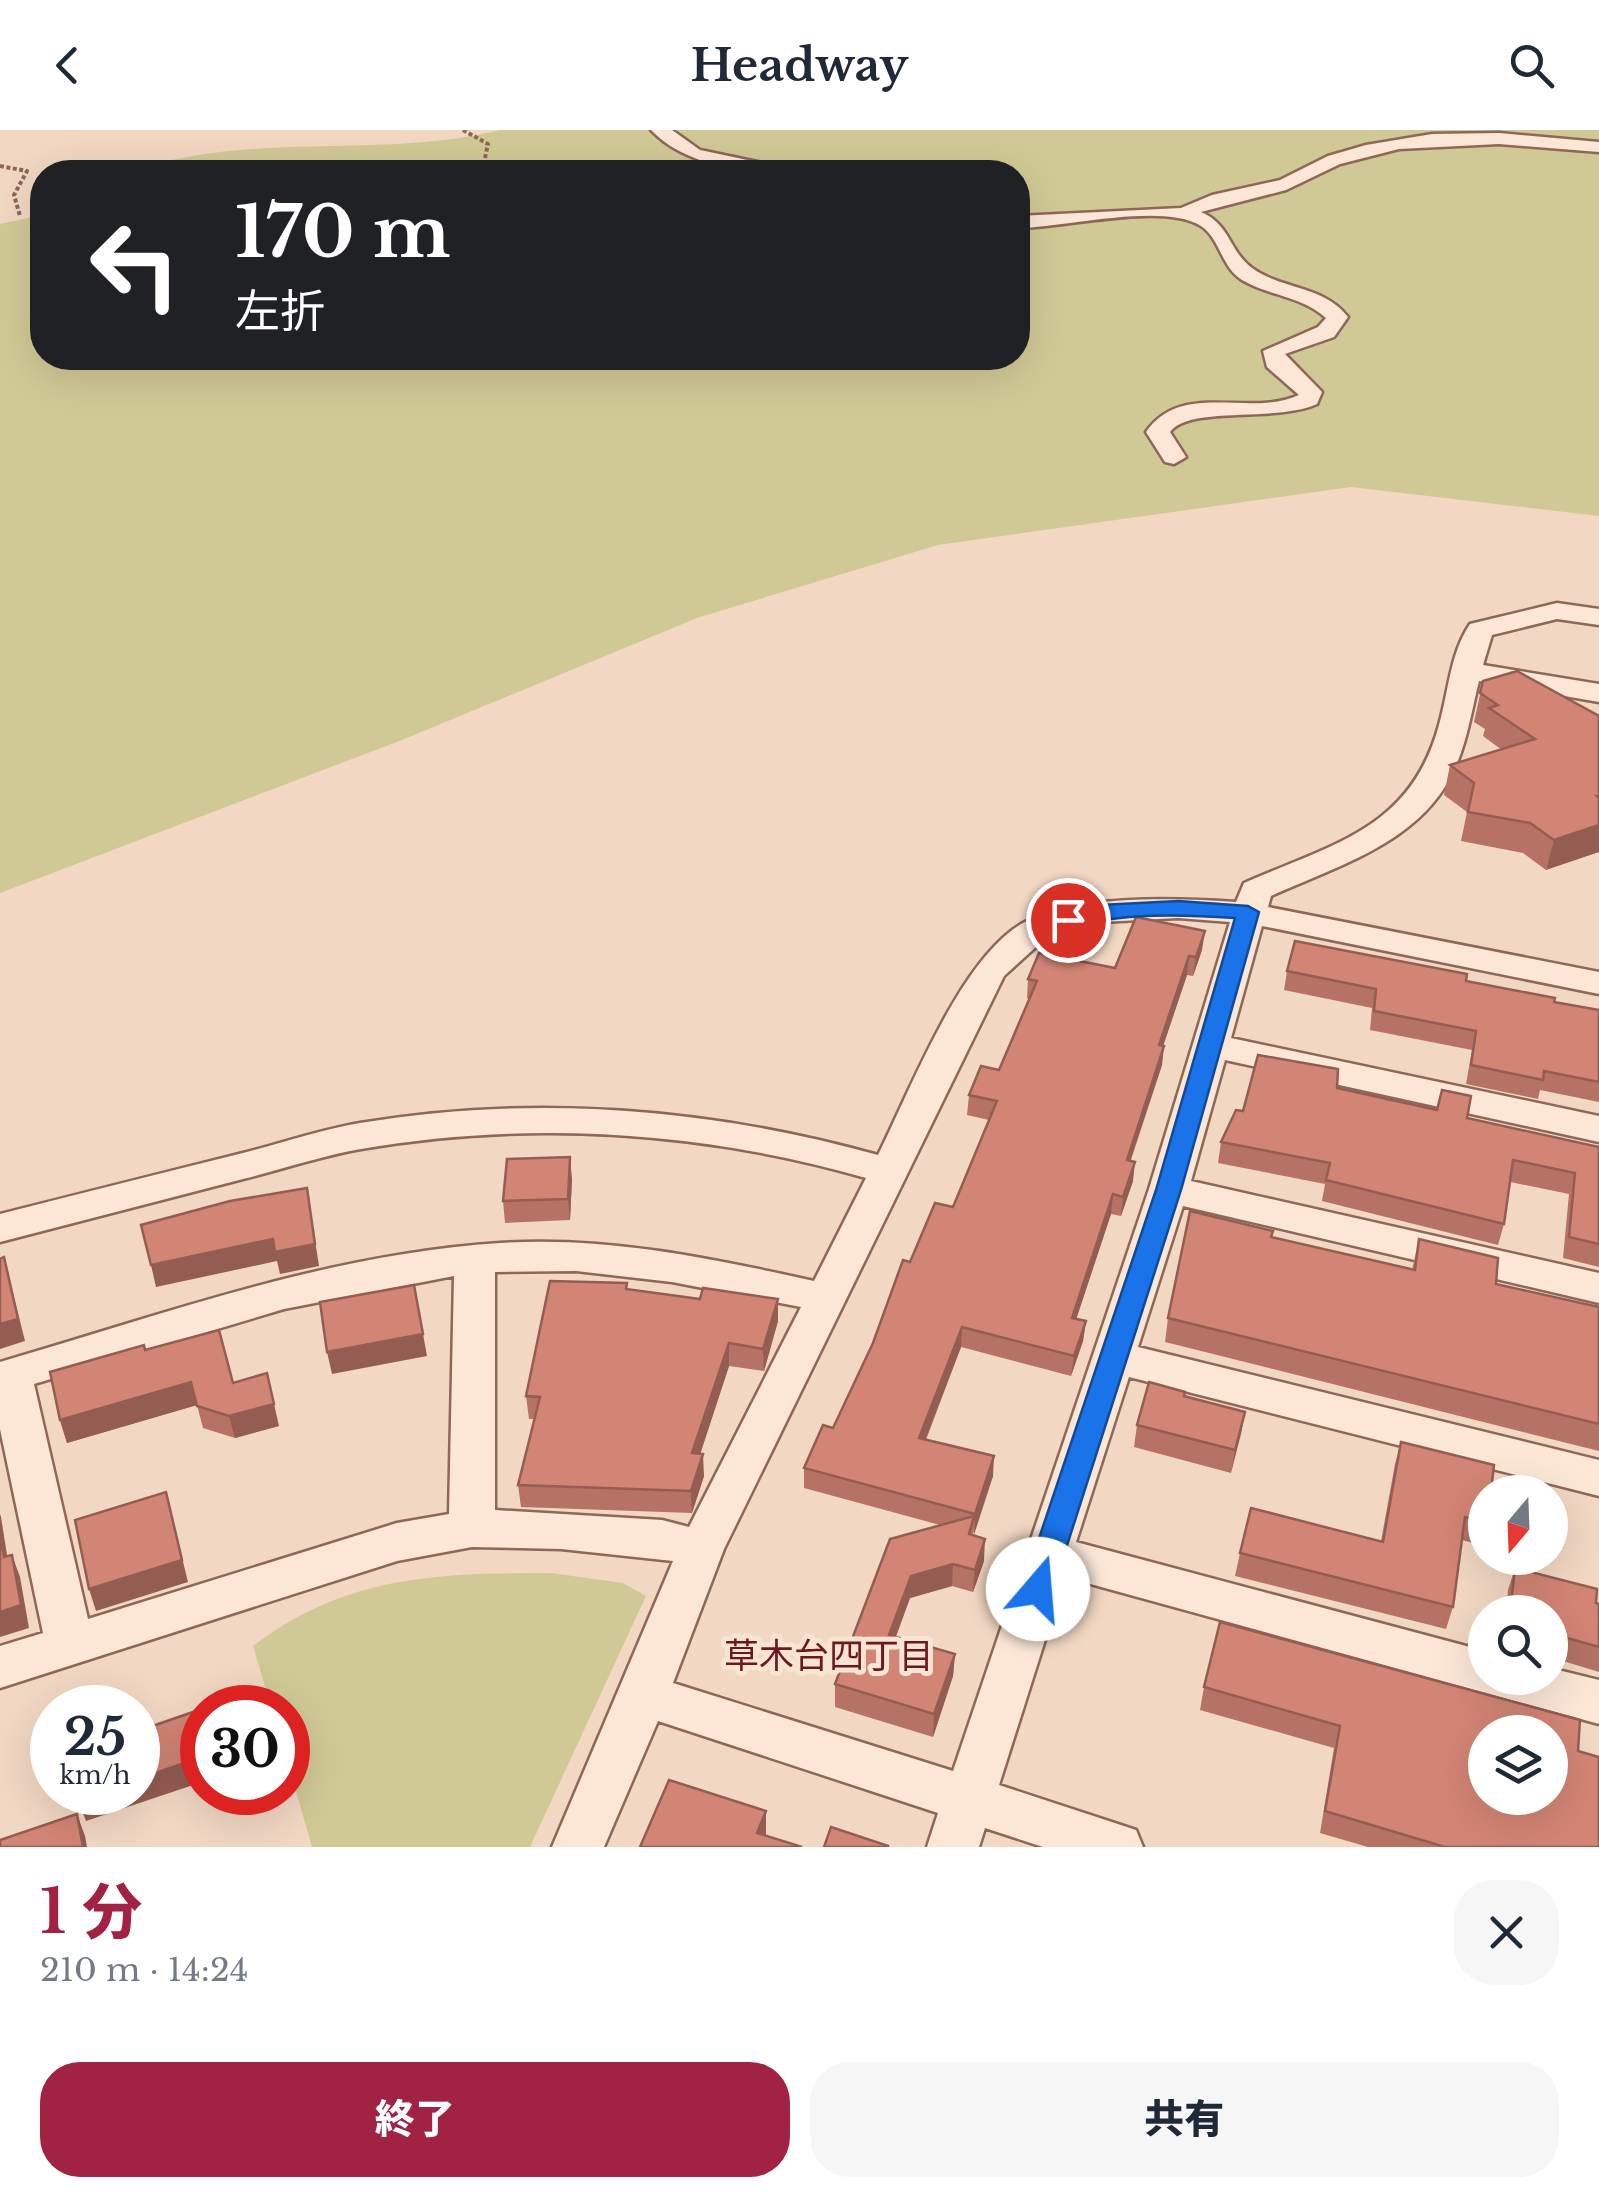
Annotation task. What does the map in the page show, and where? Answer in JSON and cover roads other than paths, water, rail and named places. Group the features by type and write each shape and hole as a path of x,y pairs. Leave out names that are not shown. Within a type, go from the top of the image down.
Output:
{"street":[{"path":"660,130 670,134 690,159 698,160"},
{"path":"1185,214 1213,199 1295,181 1334,160 1421,139 1490,135 1599,147"},
{"path":"1030,222 1084,221 1147,211 1185,214 1213,227 1237,269 1268,285 1321,302 1337,318 1326,332 1274,351 1275,362 1311,392 1309,399 1288,409 1191,410 1172,414 1158,432 1174,457"},
{"path":"953,1847 1169,1190 1256,890 1388,826 1435,781 1464,670 1480,630 1558,611 1599,617"},
{"path":"1464,670 1599,693"},
{"path":"578,1847 701,1549 830,1300 888,1171 989,971 1036,929 1100,912 1178,908 1248,912 1599,983"},
{"path":"1210,1046 1599,1129"},
{"path":"0,1228 361,1136 479,1122 595,1122 707,1134 844,1157 888,1171"},
{"path":"1169,1190 1599,1288"},
{"path":"69,1642 5,1376 235,1307 400,1270 475,1261 574,1257 720,1273 830,1300"},
{"path":"472,1528 475,1261"},
{"path":"1113,1357 1599,1478"},
{"path":"0,1667 69,1642 397,1542 472,1528 561,1530 662,1540 701,1549"},
{"path":"1049,1554 1468,1667"},
{"path":"644,1694 1117,1847"},
{"path":"1568,1694 1599,1702"}],"district":[{"name":"草木台四丁目","path":"829,1656"}]}
